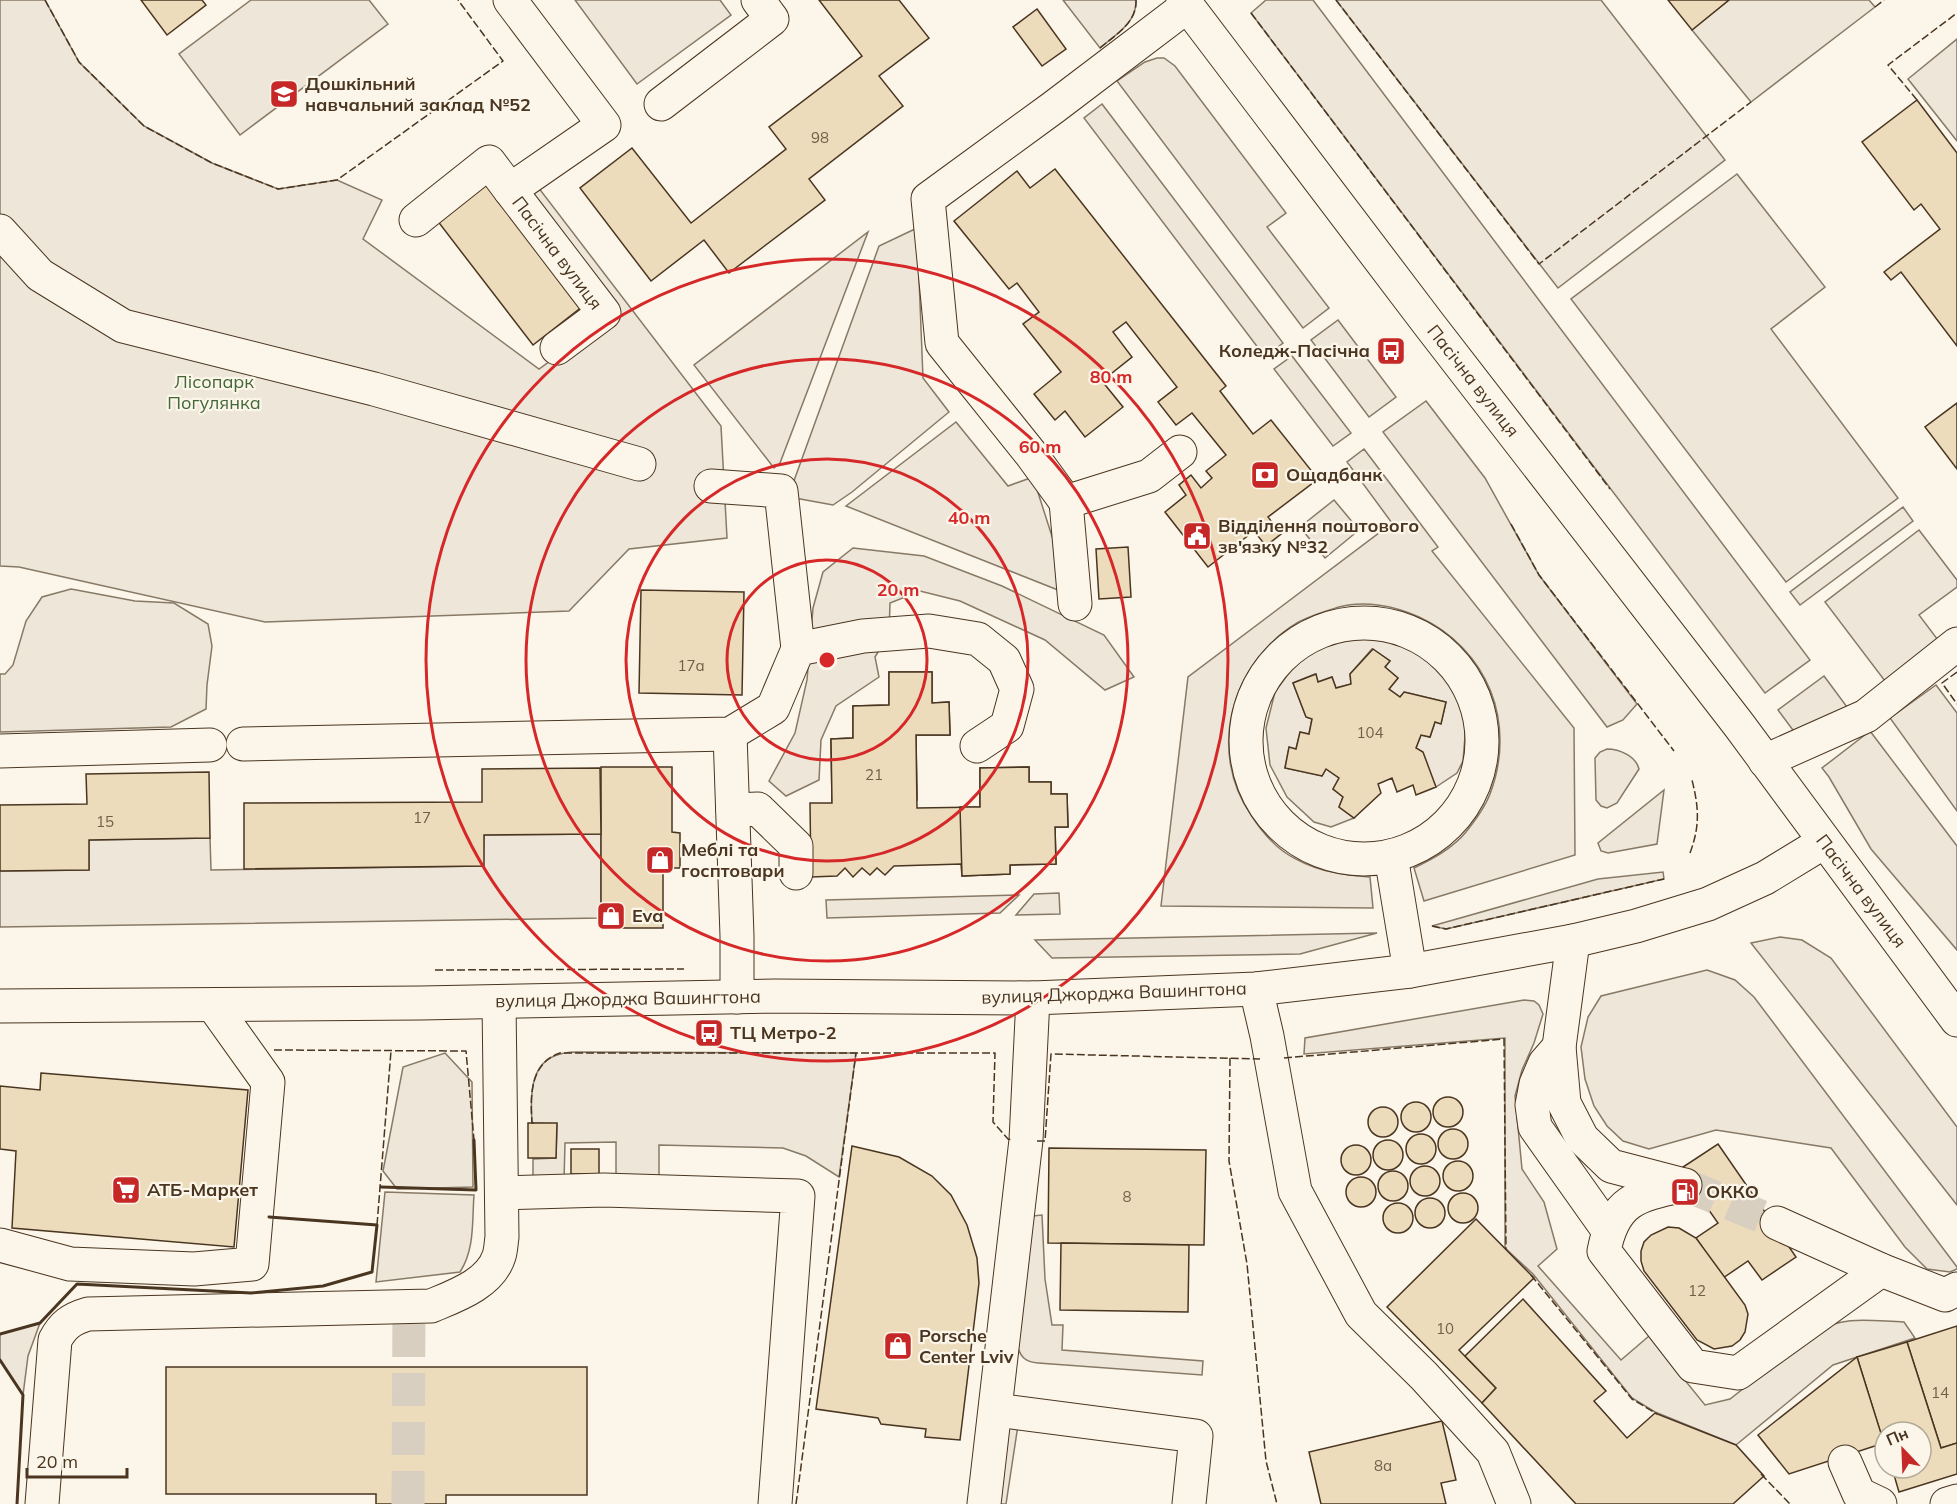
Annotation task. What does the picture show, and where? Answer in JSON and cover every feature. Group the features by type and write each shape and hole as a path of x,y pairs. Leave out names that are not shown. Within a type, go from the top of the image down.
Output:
{"main road":[{"name":"Пасічна вулиця","path":"510,0 604,125 510,190 604,313 557,348"},
{"path":"661,104 772,19 758,0"},
{"name":"Пасічна вулиця","path":"1185,3 1765,761 1824,842 1953,1006"},
{"path":"1075,604 1066,502 1031,454 942,344 928,199 1054,107 1185,3"},
{"path":"416,220 489,162 510,190"},
{"path":"0,231 40,275 123,326 385,392 639,464"},
{"path":"1066,502 1149,476 1180,453"},
{"path":"243,744 730,734 772,708 798,649 781,491 711,486"},
{"path":"1373,623 1392,626 1428,640 1450,658 1471,688 1482,721 1482,756 1473,789 1452,821 1404,854 1391,856 1372,860 1335,856 1303,843 1277,821 1257,793 1247,761 1246,728 1254,696 1275,662 1306,638 1344,624 1373,623"},
{"path":"798,649 863,636 928,631 978,639 1004,660 1017,689 1007,726 977,746"},
{"path":"1765,761 1866,716 1957,644"},
{"path":"730,734 737,998"},
{"path":"0,751 210,745"},
{"path":"733,810 758,809 788,838 796,846 796,873"},
{"name":"вулиця Джорджа Вашингтона","path":"0,1006 737,998 1033,998 1256,989 1410,971 1573,941 1659,920 1708,904 1765,878 1824,842"},
{"path":"1391,856 1410,971"},
{"path":"1573,941 1559,1047 1564,1103 1582,1138 1611,1166 1649,1178 1684,1185 1636,1198 1619,1212 1608,1230 1604,1251 1693,1366 1738,1373 1881,1270"},
{"name":"вулиця Джорджа Вашингтона","path":"1256,989 1296,1191 1360,1314 1424,1376 1493,1452 1514,1504"},
{"path":"984,1504 1026,1140 1033,998"},
{"path":"42,1504 55,1340 69,1321 88,1314 430,1306 470,1288 493,1268 499,1256 502,1236 499,1002"},
{"path":"0,1245 70,1264 194,1269 252,1264 268,1082 213,1005"},
{"path":"1559,1047 1545,1063 1536,1084 1532,1105 1535,1127 1608,1230"},
{"path":"502,1193 604,1190 798,1196 775,1504"},
{"path":"1777,1222 1881,1270 1945,1295 1957,1289"},
{"path":"996,1410 1196,1436 1189,1504"},
{"path":"1845,1462 1859,1494 1880,1504"},
{"path":"1947,1504 1957,1501"}],"green space":[{"name":"Лісопарк Погулянка","path":"0,0 45,0 79,62 144,126 212,163 278,189 337,180 382,200 363,239 539,369 619,311 533,195 538,187 721,426 727,538 629,549 569,611 265,622 19,567 0,566"},
{"path":"251,0 369,0 388,24 240,135 179,54"},
{"path":"575,0 720,0 731,15 637,84"},
{"path":"1063,0 1136,0 1129,22 1100,48"},
{"path":"1266,0 1313,0 1810,660 1765,693 1251,13"},
{"path":"1336,0 1601,0 1725,160 1558,288"},
{"path":"1729,0 1869,0 1875,7 1751,102 1692,30"},
{"path":"1957,39 1957,141 1908,79"},
{"path":"1164,58 1175,66 1286,213 1267,227 1329,308 1303,328 1117,81 1145,62"},
{"path":"1102,104 1283,343 1265,357 1084,118"},
{"path":"1737,174 1825,287 1771,329 1898,498 1786,582 1571,299"},
{"path":"917,228 923,378 949,412 833,505 795,498 791,489 879,246"},
{"path":"868,232 780,463 774,468 694,365"},
{"path":"1338,320 1396,397 1369,417 1311,340"},
{"path":"1292,356 1351,433 1333,446 1274,369"},
{"path":"1426,401 1485,478 1539,575 1637,704 1623,720 1607,727 1383,432"},
{"path":"956,422 1008,486 1033,477 1066,580 1058,590 846,506"},
{"path":"1364,449 1438,547 1432,551 1574,728 1575,855 1424,901 1414,868 1454,844 1469,828 1490,794 1498,767 1500,741 1498,715 1479,668 1463,648 1443,631 1419,617 1400,610 1369,604 1349,605 1317,614 1297,623 1274,640 1256,661 1242,684 1233,710 1229,737 1230,764 1238,790 1251,815 1270,840 1282,851 1314,867 1341,874 1370,877 1373,908 1161,906 1188,677 1392,523 1347,462"},
{"path":"1334,500 1359,530 1325,558 1300,527"},
{"path":"1903,507 1913,521 1800,605 1790,592"},
{"path":"1919,530 1957,580 1957,587 1919,615 1941,644 1888,685 1825,602"},
{"path":"853,548 924,556 1002,586 1104,635 1134,677 1105,690 1045,640 960,601 920,591 890,603 889,634 875,657 879,677 836,706 821,740 819,780 786,796 769,781 795,733 807,680 813,608 823,572"},
{"path":"71,589 135,601 174,603 208,624 212,646 206,709 171,727 0,732 0,674 5,674 13,665 26,621 42,597"},
{"path":"1364,635 1402,641 1433,660 1455,689 1466,724 1463,761 1457,773 1436,787 1416,748 1421,735 1430,737 1435,722 1441,723 1446,702 1405,692 1400,697 1389,689 1398,678 1385,667 1390,661 1372,649 1350,674 1351,684 1336,688 1332,677 1318,682 1315,674 1293,683 1306,717 1312,719 1309,734 1300,733 1296,749 1289,748 1285,768 1322,776 1326,769 1339,778 1333,789 1343,797 1339,807 1354,818 1331,827 1314,822 1287,797 1270,765 1266,728 1275,692 1297,662 1328,642"},
{"path":"1824,676 1853,715 1807,749 1778,710"},
{"path":"1936,685 1957,713 1957,811 1890,718"},
{"path":"1870,731 1957,846 1957,950 1871,849 1822,768"},
{"path":"1607,749 1626,754 1634,760 1639,769 1617,803 1607,808 1601,806 1596,800 1595,758"},
{"path":"1664,790 1657,844 1608,853 1601,851 1598,843"},
{"path":"601,834 601,918 0,927 0,871 89,870 89,840 210,838 211,870 483,866 484,835"},
{"path":"1663,872 1664,879 1446,929 1432,926 1598,879"},
{"path":"1059,893 1060,914 1016,915 1034,894"},
{"path":"1019,895 1000,913 827,918 826,900"},
{"path":"1377,933 1300,954 1052,958 1035,940"},
{"path":"1780,937 1802,940 1831,958 1957,1127 1957,1205 1751,943"},
{"path":"1707,970 1735,980 1754,997 1957,1269 1950,1272 1927,1269 1905,1247 1831,1148 1716,1130 1649,1149 1623,1141 1607,1126 1594,1106 1585,1079 1581,1047 1588,1017 1601,996"},
{"path":"1524,1000 1534,1001 1539,1005 1543,1014 1515,1096 1522,1169 1544,1202 1557,1249 1538,1266 1621,1360 1649,1336 1705,1405 1730,1399 1815,1332 1837,1323 1858,1320 1904,1322 1915,1338 1833,1365 1736,1445 1655,1412 1632,1398 1533,1274 1505,1248 1505,1038 1304,1054 1305,1038"},
{"path":"577,1052 856,1053 839,1177 806,1156 783,1148 659,1145 659,1176 616,1180 616,1142 565,1143 564,1181 533,1177 533,1159 556,1158 557,1124 532,1123 532,1096 536,1074 550,1058"},
{"path":"445,1053 472,1082 473,1187 397,1189 383,1171 403,1067"},
{"path":"385,1192 474,1195 470,1244 460,1272 376,1282"},
{"path":"1042,1215 1045,1279 1052,1325 1063,1325 1062,1350 1203,1361 1202,1375 1038,1363 1024,1358 1017,1344 1033,1216"},
{"path":"40,1323 28,1356 23,1395 0,1360 0,1334"},
{"path":"1018,1425 1006,1504 989,1504 1007,1427"}],"building":[{"path":"141,0 202,0 206,5 167,35"},
{"path":"819,0 899,0 929,38 879,76 903,106 809,179 825,200 729,273 704,240 651,281 580,188 632,148 691,223 786,149 769,127 862,56"},
{"path":"1668,0 1729,0 1692,30"},
{"path":"1037,9 1066,49 1042,66 1013,27"},
{"path":"1917,100 1957,153 1957,346 1901,272 1891,280 1884,272 1940,229 1921,204 1914,210 1862,142"},
{"path":"1055,169 1226,386 1220,391 1253,434 1271,420 1318,479 1268,517 1281,534 1266,546 1254,531 1208,567 1165,512 1186,495 1179,485 1191,475 1201,488 1212,478 1206,471 1226,455 1192,413 1176,425 1158,402 1177,387 1126,322 1113,332 1132,357 1102,381 1123,407 1085,437 1065,411 1055,420 1034,394 1061,372 1023,324 1039,312 1017,283 1009,289 954,221 1017,171 1030,188"},
{"path":"482,176 583,306 533,345 433,215"},
{"path":"1957,403 1957,469 1925,427"},
{"path":"1128,547 1131,597 1099,599 1096,549"},
{"path":"641,590 744,592 742,695 639,693"},
{"path":"1373,649 1390,661 1385,667 1398,678 1389,689 1400,697 1404,692 1446,702 1441,724 1435,722 1430,737 1421,735 1416,748 1423,752 1436,787 1416,795 1413,785 1397,792 1392,778 1378,784 1381,793 1354,818 1339,807 1343,797 1333,789 1339,778 1326,769 1322,776 1285,768 1289,747 1296,749 1300,732 1309,734 1312,719 1306,717 1293,683 1316,674 1318,682 1332,677 1336,688 1351,684 1350,674"},
{"path":"889,672 932,672 932,703 949,702 950,735 916,735 917,800 894,800 895,833 851,834 850,802 832,803 831,739 853,738 853,706 889,705"},
{"path":"889,672 932,672 932,703 949,702 950,735 916,735 917,808 980,807 980,768 1029,767 1029,782 1051,782 1051,794 1067,794 1068,827 1055,827 1056,864 1010,865 1010,874 962,876 961,864 894,866 885,875 877,868 870,875 862,868 853,877 845,868 837,876 811,877 810,803 832,803 831,739 853,738 853,706 889,705"},
{"path":"601,767 672,767 672,832 680,833 680,868 663,868 663,928 601,928"},
{"path":"1029,767 1029,782 1051,782 1051,794 1067,794 1068,827 1055,827 1056,864 1010,865 1010,874 962,876 960,807 980,807 980,768"},
{"path":"600,768 601,834 484,835 484,866 244,869 244,803 482,802 482,769"},
{"path":"209,772 210,838 89,840 89,870 0,871 0,805 87,804 86,774"},
{"name":"АТБ-Маркет","path":"41,1073 248,1090 234,1247 12,1228 16,1151 0,1149 0,1086 40,1090"},
{"path":"1448,1097 1459,1101 1463,1112 1459,1123 1448,1127 1437,1123 1433,1112 1437,1101"},
{"path":"1416,1102 1427,1106 1431,1117 1427,1128 1416,1132 1405,1128 1401,1117 1405,1106"},
{"path":"1383,1107 1394,1111 1398,1122 1394,1133 1383,1137 1372,1133 1368,1122 1372,1111"},
{"path":"528,1123 557,1123 556,1158 528,1158"},
{"path":"1453,1129 1464,1133 1468,1144 1464,1155 1453,1159 1442,1155 1438,1144 1442,1133"},
{"path":"1421,1134 1432,1138 1436,1149 1432,1160 1421,1164 1410,1160 1406,1149 1410,1138"},
{"path":"1388,1140 1399,1144 1403,1155 1399,1166 1388,1170 1377,1166 1373,1155 1377,1144"},
{"path":"1718,1144 1796,1257 1762,1280 1748,1261 1723,1278 1696,1238 1718,1223 1680,1169"},
{"path":"1356,1145 1367,1149 1371,1160 1367,1171 1356,1175 1345,1171 1341,1160 1345,1149"},
{"name":"Porsche Center Lviv","path":"852,1146 899,1157 932,1176 951,1195 967,1225 977,1258 979,1283 960,1440 925,1437 926,1429 881,1424 878,1418 816,1409"},
{"path":"1049,1148 1206,1150 1204,1245 1048,1243"},
{"path":"571,1149 599,1149 599,1174 571,1174"},
{"path":"1458,1161 1469,1165 1473,1176 1469,1187 1458,1191 1447,1187 1443,1176 1447,1165"},
{"path":"1425,1166 1436,1170 1440,1181 1436,1192 1425,1196 1414,1192 1410,1181 1414,1170"},
{"path":"1393,1171 1404,1175 1408,1186 1404,1197 1393,1201 1382,1197 1378,1186 1382,1175"},
{"path":"1361,1177 1372,1181 1376,1192 1372,1203 1361,1207 1350,1203 1346,1192 1350,1181"},
{"path":"1463,1193 1474,1197 1478,1208 1474,1219 1463,1223 1452,1219 1448,1208 1452,1197"},
{"path":"1430,1198 1441,1202 1445,1213 1441,1224 1430,1228 1419,1224 1415,1213 1419,1202"},
{"path":"1398,1203 1409,1207 1413,1218 1409,1229 1398,1233 1387,1229 1383,1218 1387,1207"},
{"path":"1476,1219 1534,1278 1459,1350 1496,1388 1482,1403 1387,1307"},
{"path":"1668,1227 1679,1228 1696,1238 1745,1305 1748,1314 1745,1332 1732,1346 1714,1349 1697,1340 1644,1271 1641,1251 1644,1242 1651,1235"},
{"path":"1061,1243 1189,1245 1188,1312 1060,1310"},
{"path":"1523,1299 1606,1391 1594,1401 1627,1438 1655,1413 1736,1445 1764,1476 1733,1504 1576,1504 1482,1403 1496,1388 1465,1356"},
{"path":"1957,1326 1957,1443 1941,1448 1907,1342"},
{"path":"1907,1342 1932,1420 1877,1420 1857,1357"},
{"path":"1857,1357 1877,1420 1873,1420 1873,1447 1789,1474 1758,1435"},
{"path":"166,1367 587,1367 587,1495 446,1495 446,1504 376,1504 376,1494 166,1494"},
{"path":"1442,1421 1456,1480 1441,1483 1446,1504 1321,1504 1309,1452"},
{"path":"1933,1423 1941,1448 1957,1443 1957,1474 1899,1492 1896,1480 1933,1480"}],"tunnel":[{"path":"1685,1185 1777,1223"},
{"path":"408,1504 409,1307"}],"fence":[{"path":"45,0 79,62 144,126 212,163 278,189 337,180 503,61 458,0"},
{"path":"1100,48 1129,22 1136,0"},
{"path":"1336,0 1539,264 1751,102"},
{"path":"1875,7 1884,0"},
{"path":"1251,13 1610,489"},
{"path":"1917,100 1888,65 1957,13"},
{"path":"1511,524 1539,575 1674,751"},
{"path":"1957,672 1942,683 1957,704"},
{"path":"1690,853 1696,834 1697,817 1692,780"},
{"path":"1432,926 1446,929 1664,879"},
{"path":"435,970 684,969"},
{"path":"1284,1058 1504,1039 1506,1250"},
{"path":"274,1050 466,1051 474,1140"},
{"path":"377,1225 391,1051"},
{"path":"534,1123 532,1123 531,1102 537,1072 550,1058 560,1053 995,1053 993,1122 1008,1139 1013,1140"},
{"path":"796,1504 856,1053"},
{"path":"1037,1141 1045,1141 1051,1054 1260,1059"},
{"path":"1230,1058 1229,1161 1247,1264 1266,1461 1277,1504"},
{"path":"1531,1275 1632,1399 1657,1414"},
{"path":"1761,1474 1790,1504"}],"wall":[{"path":"381,1187 476,1190 474,1140"},
{"path":"0,1334 40,1323 77,1284 251,1293 323,1286 372,1272 377,1225 269,1217"},
{"path":"0,1360 23,1395 17,1504"}],"place":[{"name":"Дошкільний навчальний заклад №52","path":"284,94"},
{"name":"Коледж-Пасічна","path":"1391,351"},
{"name":"Ощадбанк","path":"1265,475"},
{"name":"Відділення поштового зв'язку №32","path":"1197,536"},
{"name":"Меблі та госптовари","path":"660,860"},
{"name":"Eva","path":"611,916"},
{"name":"ТЦ Метро-2","path":"709,1033"},
{"name":"АТБ-Маркет","path":"126,1190"},
{"name":"ОККО","path":"1685,1192"},
{"name":"Porsche Center Lviv","path":"898,1346"}]}
